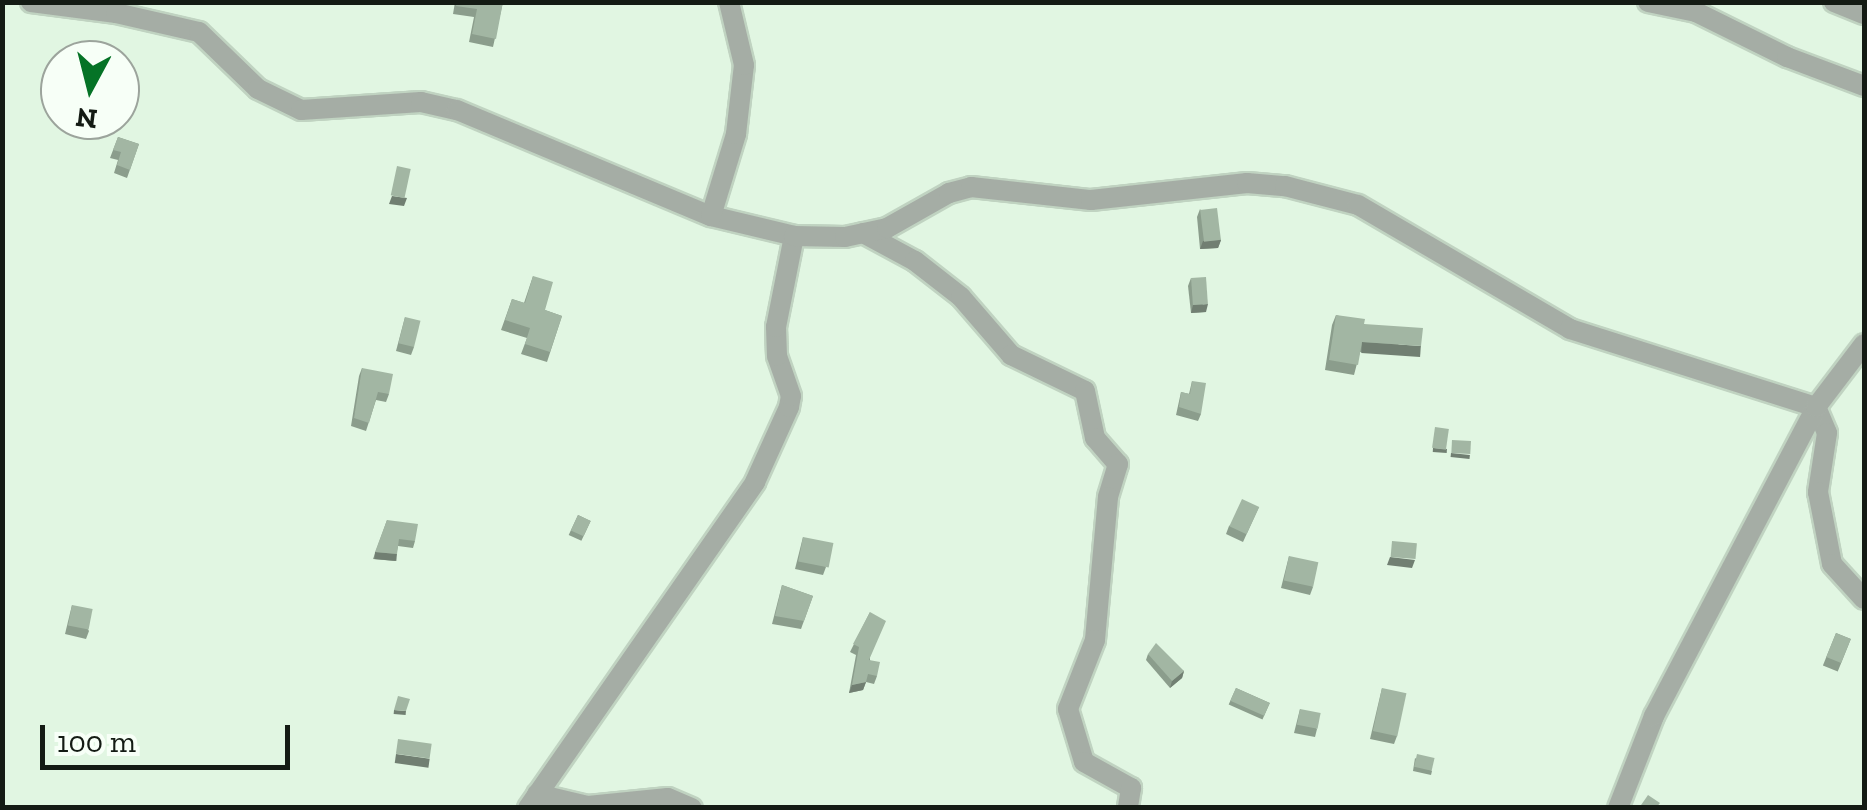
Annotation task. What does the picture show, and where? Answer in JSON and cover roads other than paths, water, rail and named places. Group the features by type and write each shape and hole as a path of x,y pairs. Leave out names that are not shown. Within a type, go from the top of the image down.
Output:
{"street":[{"path":"31,2 116,12 199,32 258,89 301,110 421,102 457,110 711,216 794,236 887,228 949,193 971,187 1091,200 1246,183 1285,186 1358,205 1570,329 1816,407"},
{"path":"711,216 736,134 744,64 728,2"},
{"path":"1648,2 1696,12 1787,57 1864,86"},
{"path":"1834,2 1864,14"},
{"path":"863,233 915,260 961,297 1012,355 1085,392 1095,438 1118,464 1108,497 1096,640 1068,709 1084,762 1130,788 1128,808"},
{"path":"692,808 668,798 588,806 533,801 755,482 789,407 790,396 777,356 776,327 794,236"},
{"path":"1618,808 1654,716 1816,407 1864,344"},
{"path":"1816,407 1826,433 1818,492 1832,564 1864,599"}]}
